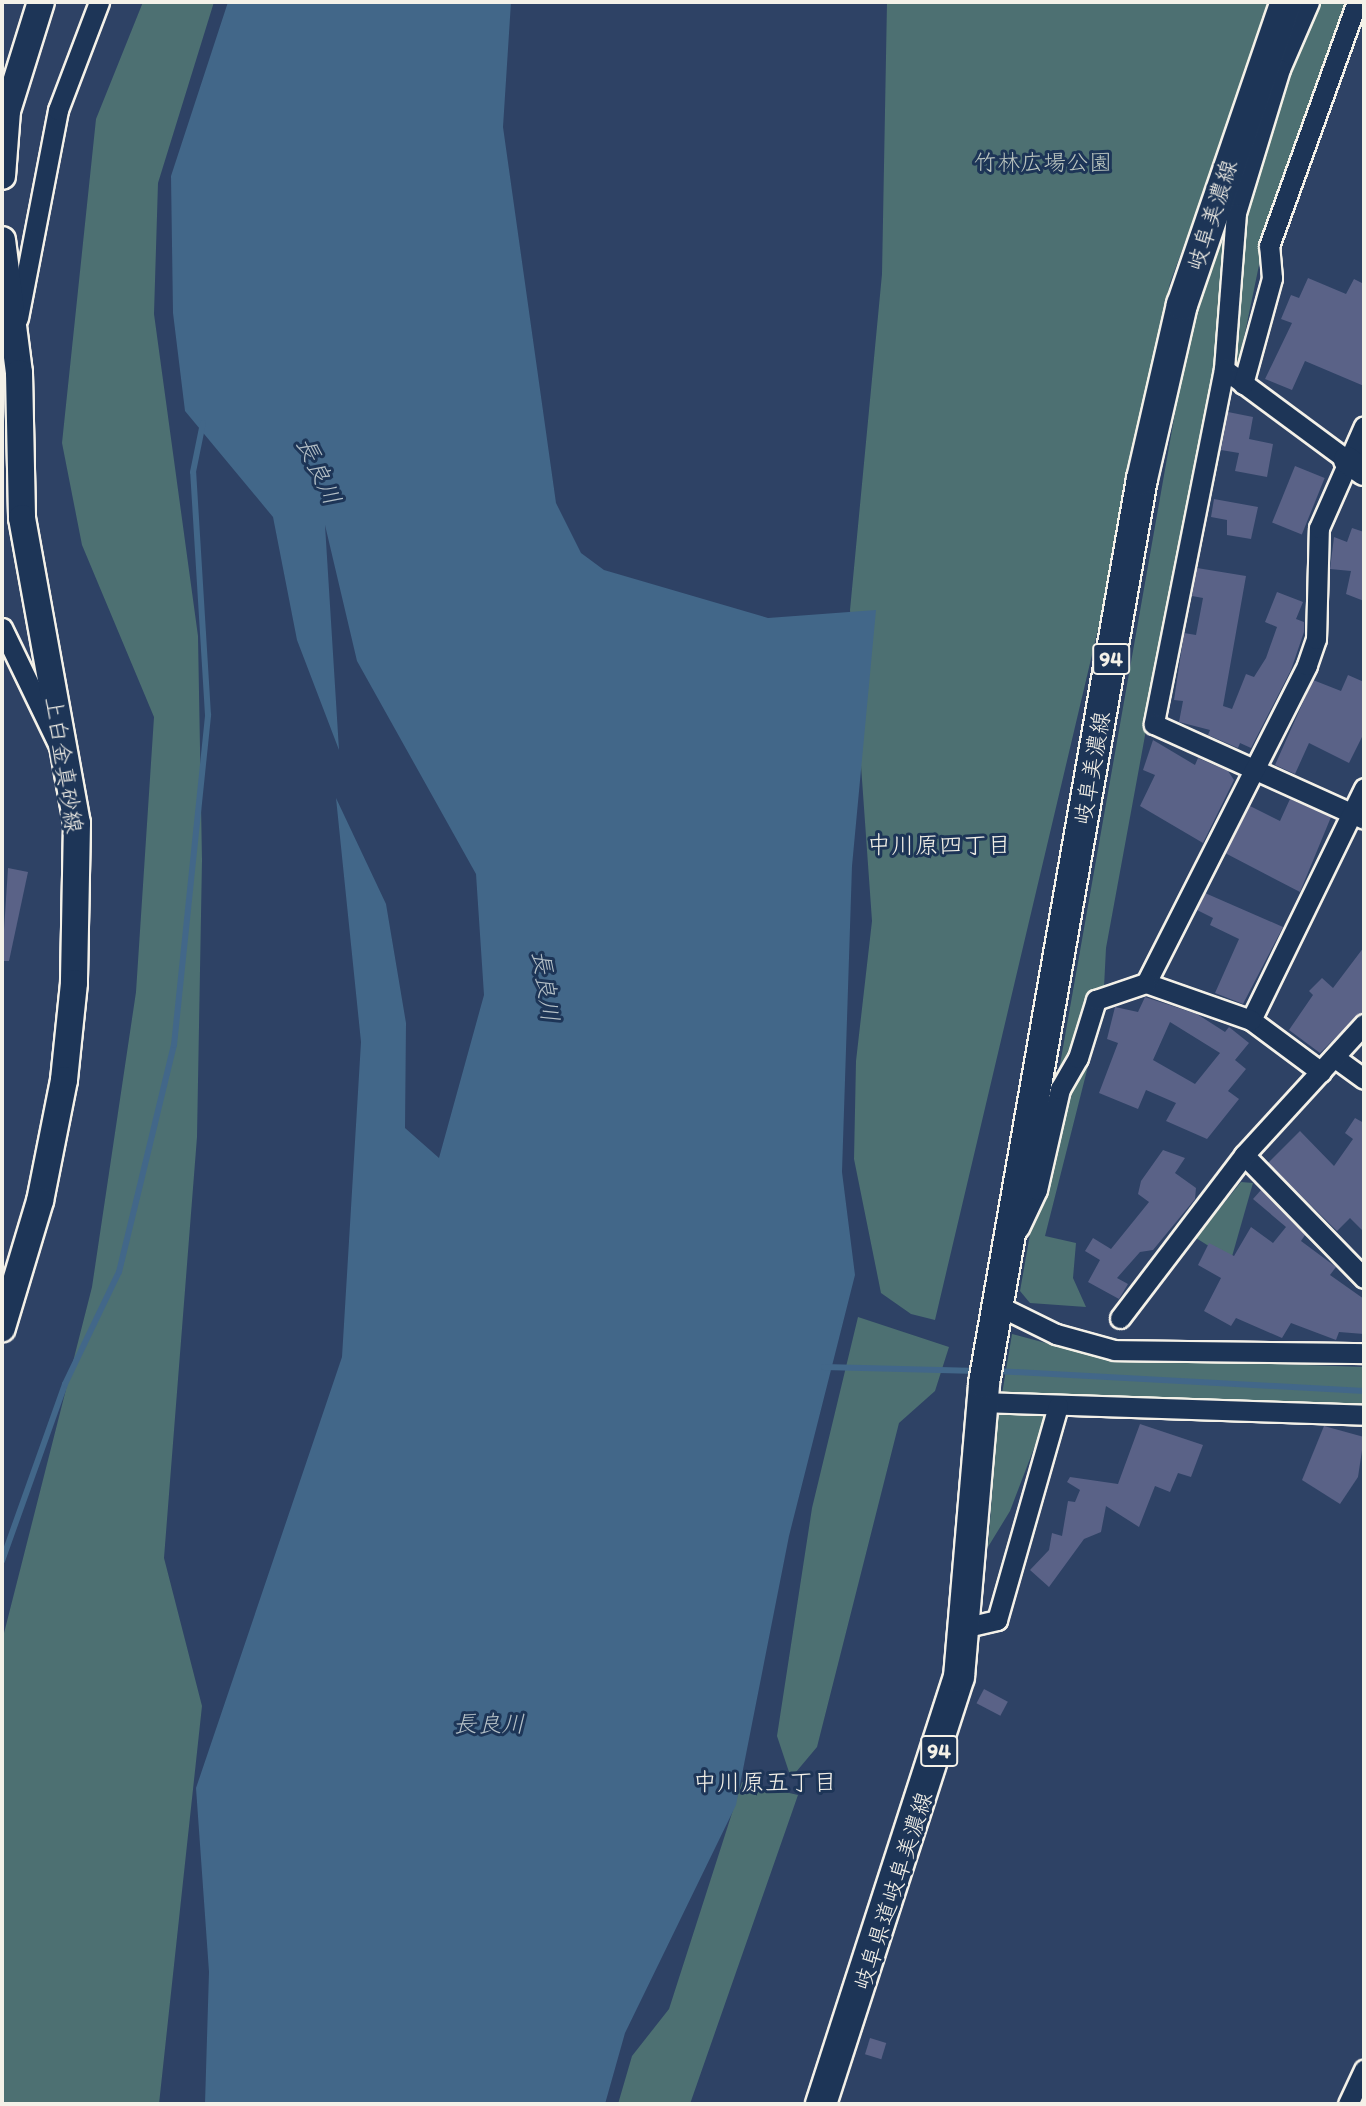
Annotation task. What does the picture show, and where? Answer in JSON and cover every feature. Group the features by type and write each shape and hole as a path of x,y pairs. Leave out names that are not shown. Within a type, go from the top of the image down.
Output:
{"main road":[{"path":"2,176 7,111 41,2"},
{"name":"岐阜美濃線","path":"983,1393 1142,479 1182,305 1286,2"},
{"name":"上白金真砂線","path":"2,240 14,341 22,518 68,761 77,823 74,983 64,1080 40,1202 2,1328"},
{"name":"岐阜県道岐阜美濃線","path":"821,2104 944,1736 967,1627 983,1393"}],"street":[{"path":"14,341 58,110 99,2"},
{"path":"1309,2 1280,69 1236,213 1224,369 1154,724 1358,816"},
{"path":"1242,384 1272,278 1269,246 1357,2"},
{"path":"1224,369 1356,466"},
{"path":"1146,983 1316,639 1319,528 1356,466 1364,426"},
{"path":"2,628 47,733 68,761"},
{"path":"1251,1020 1358,816 1364,788"},
{"path":"1009,1247 1037,1190 1059,1089 1078,1058 1096,1000 1146,983 1251,1020 1328,1064 1364,1079"},
{"path":"1120,1318 1244,1155 1364,1024"},
{"path":"1244,1155 1364,1278"},
{"path":"997,1319 1114,1350 1364,1353"},
{"path":"983,1393 1058,1406 1364,1415"},
{"path":"967,1627 997,1620 1058,1406"},
{"path":"1348,2104 1364,2070"}],"green space":[{"path":"143,2 214,2 158,183 154,314 198,636 202,860 197,1137 164,1558 202,1706 159,2104 2,2104 2,1641 92,1287 136,992 154,717 82,545 62,443 96,119"},
{"name":"竹林広場公園","path":"887,2 1274,2 1170,283 1104,604 935,1320 911,1314 881,1293 854,1159 856,1061 872,921 850,610 882,274"},
{"path":"1299,2 1346,2 1270,212 1234,386 1207,398 1106,948 1103,1007 1045,1236 1076,1243 1073,1278 1086,1307 1030,1303 1020,1291 1193,311"},
{"path":"1241,1182 1253,1183 1231,1260 1196,1238"},
{"path":"858,1317 949,1347 935,1391 899,1423 817,1747 791,1778 777,1736 812,1508"},
{"path":"1012,1334 1102,1358 1364,1367 1364,1410 1054,1396 1010,1511 988,1547 998,1418"},
{"path":"742,1782 798,1795 690,2104 618,2104 632,2056 669,2009"}],"water":[{"name":"長良川","path":"228,2 511,2 503,127 556,503 581,553 604,570 768,618 876,610 852,866 842,1172 855,1275 789,1536 736,1805 625,2033 605,2104 205,2104 209,1972 196,1788 342,1357 361,1042 336,798 386,904 406,1023 405,1128 439,1158 484,995 476,874 357,661 325,525 339,750 297,640 273,517 185,411 173,313 171,176"}],"building":[{"path":"1308,278 1346,294 1354,279 1364,284 1364,386 1305,361 1292,390 1265,379 1292,323 1281,319 1291,295 1299,298"},
{"path":"1228,412 1253,417 1249,439 1273,444 1267,477 1235,471 1239,453 1221,450"},
{"path":"1295,466 1325,478 1302,535 1272,523"},
{"path":"1214,499 1258,507 1251,539 1227,535 1227,520 1211,517"},
{"path":"1352,528 1364,532 1364,601 1346,594 1351,571 1330,569 1334,537 1347,542"},
{"path":"1197,568 1246,576 1223,706 1232,709 1246,674 1254,677 1266,658 1277,627 1265,622 1277,592 1303,602 1296,619 1304,622 1304,632 1291,670 1251,748 1240,743 1238,748 1208,735 1210,730 1179,722 1183,701 1174,700 1184,633 1196,635 1203,598 1192,596"},
{"path":"1348,675 1364,682 1364,733 1349,763 1309,743 1295,774 1275,765 1313,680 1341,691"},
{"path":"1153,740 1195,765 1198,758 1228,771 1234,780 1203,843 1140,806 1155,775 1143,770"},
{"path":"1290,799 1331,817 1300,892 1225,853 1250,806 1280,821"},
{"path":"8,868 28,872 9,961 2,961"},
{"path":"1205,893 1283,927 1243,1004 1215,993 1239,939 1210,925 1213,918 1197,910"},
{"path":"1364,947 1364,1010 1320,1053 1289,1030 1313,995 1309,991 1322,978 1333,988"},
{"path":"1145,997 1197,1014 1225,1032 1229,1027 1249,1043 1235,1060 1246,1069 1228,1091 1239,1099 1207,1139 1166,1121 1176,1103 1146,1090 1138,1109 1099,1093 1118,1043 1107,1039 1115,1007 1138,1012","holes":["1170,1022 1220,1053 1195,1084 1153,1060"]},
{"path":"1355,1118 1364,1123 1364,1232 1350,1218 1337,1231 1268,1163 1300,1131 1334,1166 1353,1139 1345,1133"},
{"path":"1163,1150 1185,1158 1175,1173 1196,1188 1195,1199 1153,1250 1140,1252 1117,1278 1128,1284 1119,1299 1088,1282 1100,1260 1085,1251 1093,1238 1111,1249 1149,1202 1138,1194 1141,1181"},
{"path":"1261,1190 1305,1235 1301,1241 1336,1267 1330,1275 1364,1299 1364,1334 1339,1332 1336,1340 1291,1323 1282,1338 1236,1318 1231,1326 1204,1311 1221,1278 1198,1265 1209,1243 1234,1256 1251,1227 1273,1243 1286,1227 1253,1199"},
{"path":"1140,1424 1203,1445 1191,1477 1178,1473 1170,1492 1155,1486 1139,1527 1106,1506 1101,1532 1084,1539 1049,1587 1030,1570 1049,1550 1052,1533 1062,1536 1068,1501 1075,1502 1080,1490 1067,1482 1070,1477 1118,1484"},
{"path":"1324,1426 1364,1437 1358,1477 1340,1504 1302,1480"},
{"path":"984,1689 1008,1702 1000,1716 976,1703"},
{"path":"870,2038 886,2043 881,2059 865,2054"}],"waterway":[{"path":"2,1561 65,1384 119,1272 174,1045 208,715 193,472 203,423"},
{"path":"824,1367 978,1371"},
{"path":"996,1371 1364,1391"}],"district":[{"name":"中川原四丁目","path":"939,845"},
{"name":"中川原五丁目","path":"765,1782"}]}
